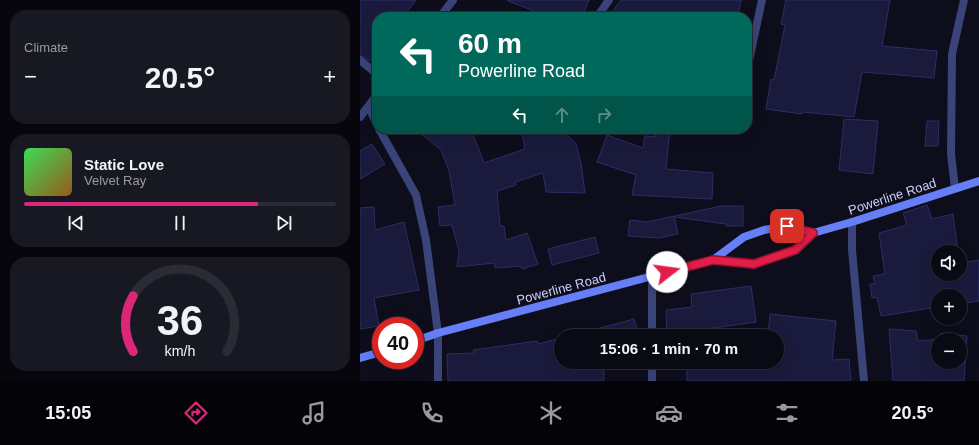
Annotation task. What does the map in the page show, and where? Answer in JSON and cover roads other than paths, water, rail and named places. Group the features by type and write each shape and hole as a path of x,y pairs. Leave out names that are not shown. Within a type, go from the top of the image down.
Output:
{"street":[{"path":"444,12 453,0"},
{"path":"601,12 609,0"},
{"path":"752,47 762,0"},
{"path":"955,188 951,154 952,54 964,0"},
{"path":"360,60 372,70"},
{"path":"360,117 372,102"},
{"path":"369,107 372,114"},
{"path":"382,134 416,195 426,240 438,333 438,381"},
{"name":"Powerline Road","path":"424,338 713,260 754,264 795,250 813,233 979,181"},
{"path":"852,222 852,250 864,381"},
{"name":"Powerline Road","path":"713,260 744,237 764,230 787,226 813,233"},
{"path":"652,276 652,329"},
{"path":"360,358 372,355"},
{"path":"652,369 652,381"}]}
